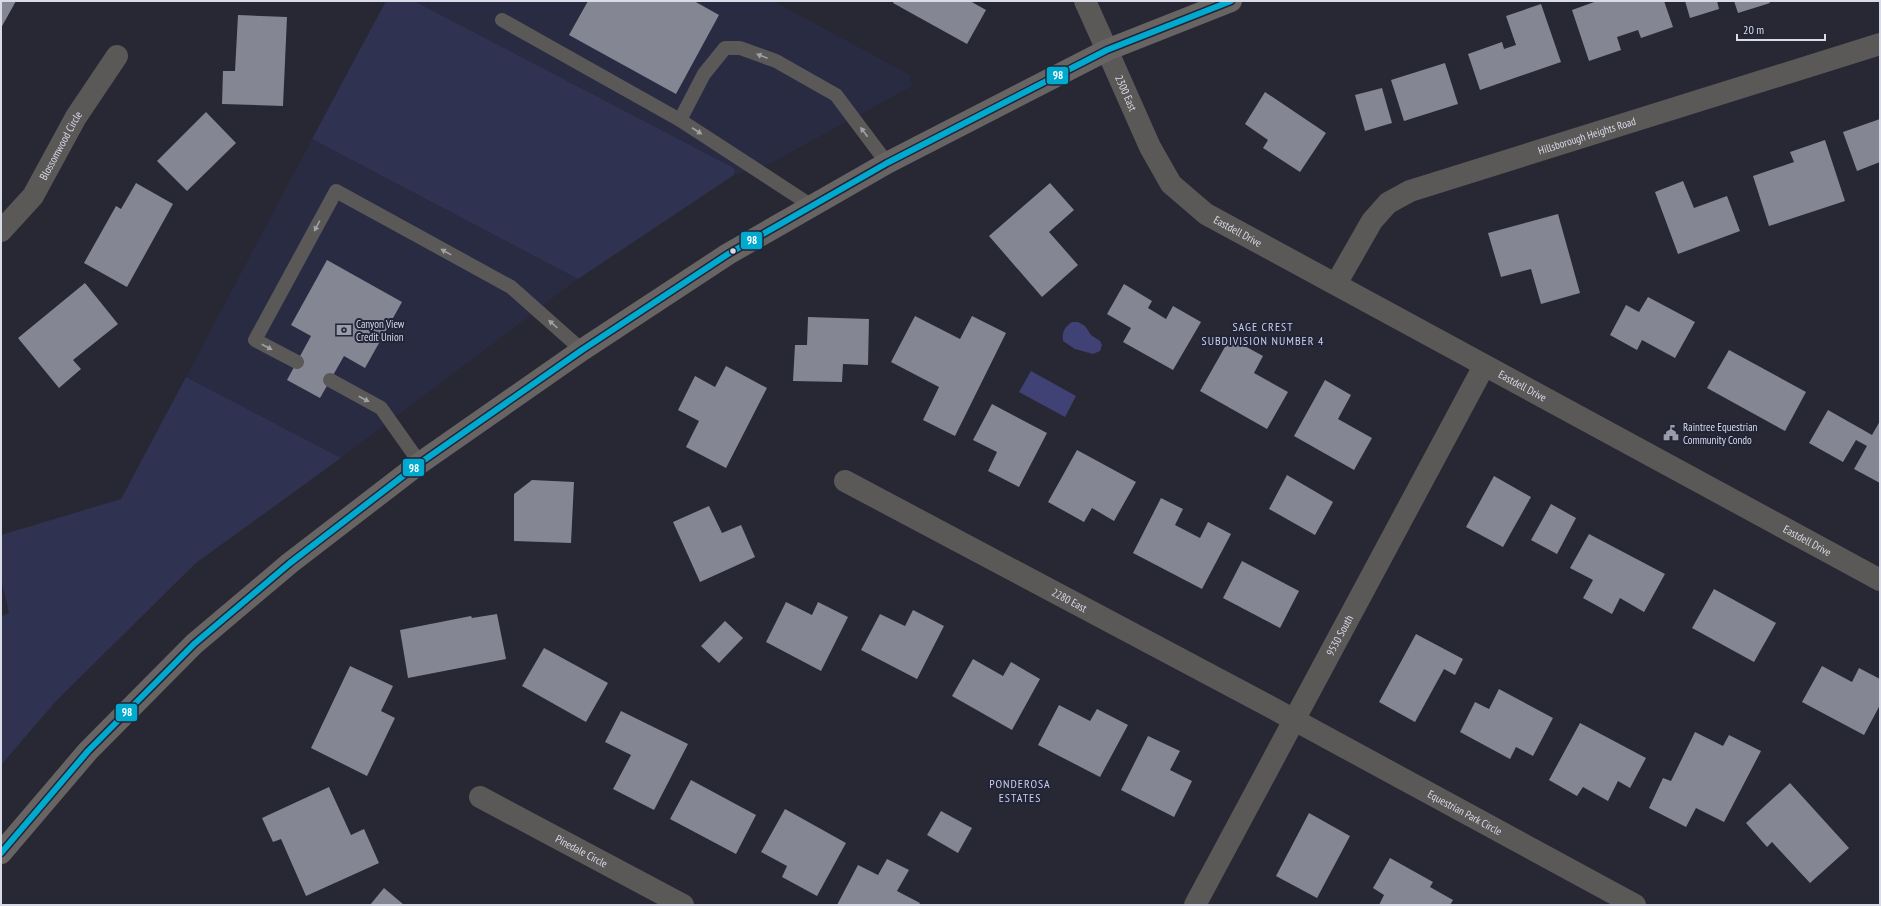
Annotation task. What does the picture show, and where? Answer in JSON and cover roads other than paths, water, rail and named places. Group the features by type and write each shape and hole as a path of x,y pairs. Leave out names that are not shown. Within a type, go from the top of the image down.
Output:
{"main road":[{"path":"1,853 88,752 194,644 290,563 420,463 582,350 728,254 887,163 1107,50 1231,1"}],"street":[{"name":"2300 East","path":"1085,1 1150,147 1171,184"},
{"name":"Hillsborough Heights Road","path":"1336,284 1372,221 1388,203 1410,191 1880,44"},
{"name":"Blossomwood Circle","path":"1,231 33,196 76,117 116,56"},
{"name":"Eastdell Drive","path":"1171,184 1206,214 1880,580"},
{"name":"9530 South","path":"1195,905 1484,366"},
{"name":"2280 East","path":"845,481 1294,720"},
{"name":"Equestrian Park Circle","path":"1294,720 1635,905"},
{"name":"Pinedale Circle","path":"480,797 682,905"}],"lane":[{"path":"502,20 680,120 812,206"},
{"path":"680,120 704,74 725,48 740,48 776,61 836,95 887,163"},
{"path":"297,362 255,340 336,191 511,287 582,350"},
{"path":"330,380 381,408 420,463"}],"place":[{"name":"Canyon View Credit Union","path":"344,330"},
{"name":"Raintree Equestrian Community Condo","path":"1671,433"}],"district":[{"name":"SAGE CREST SUBDIVISION NUMBER 4","path":"1263,333"},
{"name":"PONDEROSA ESTATES","path":"1020,790"}]}
